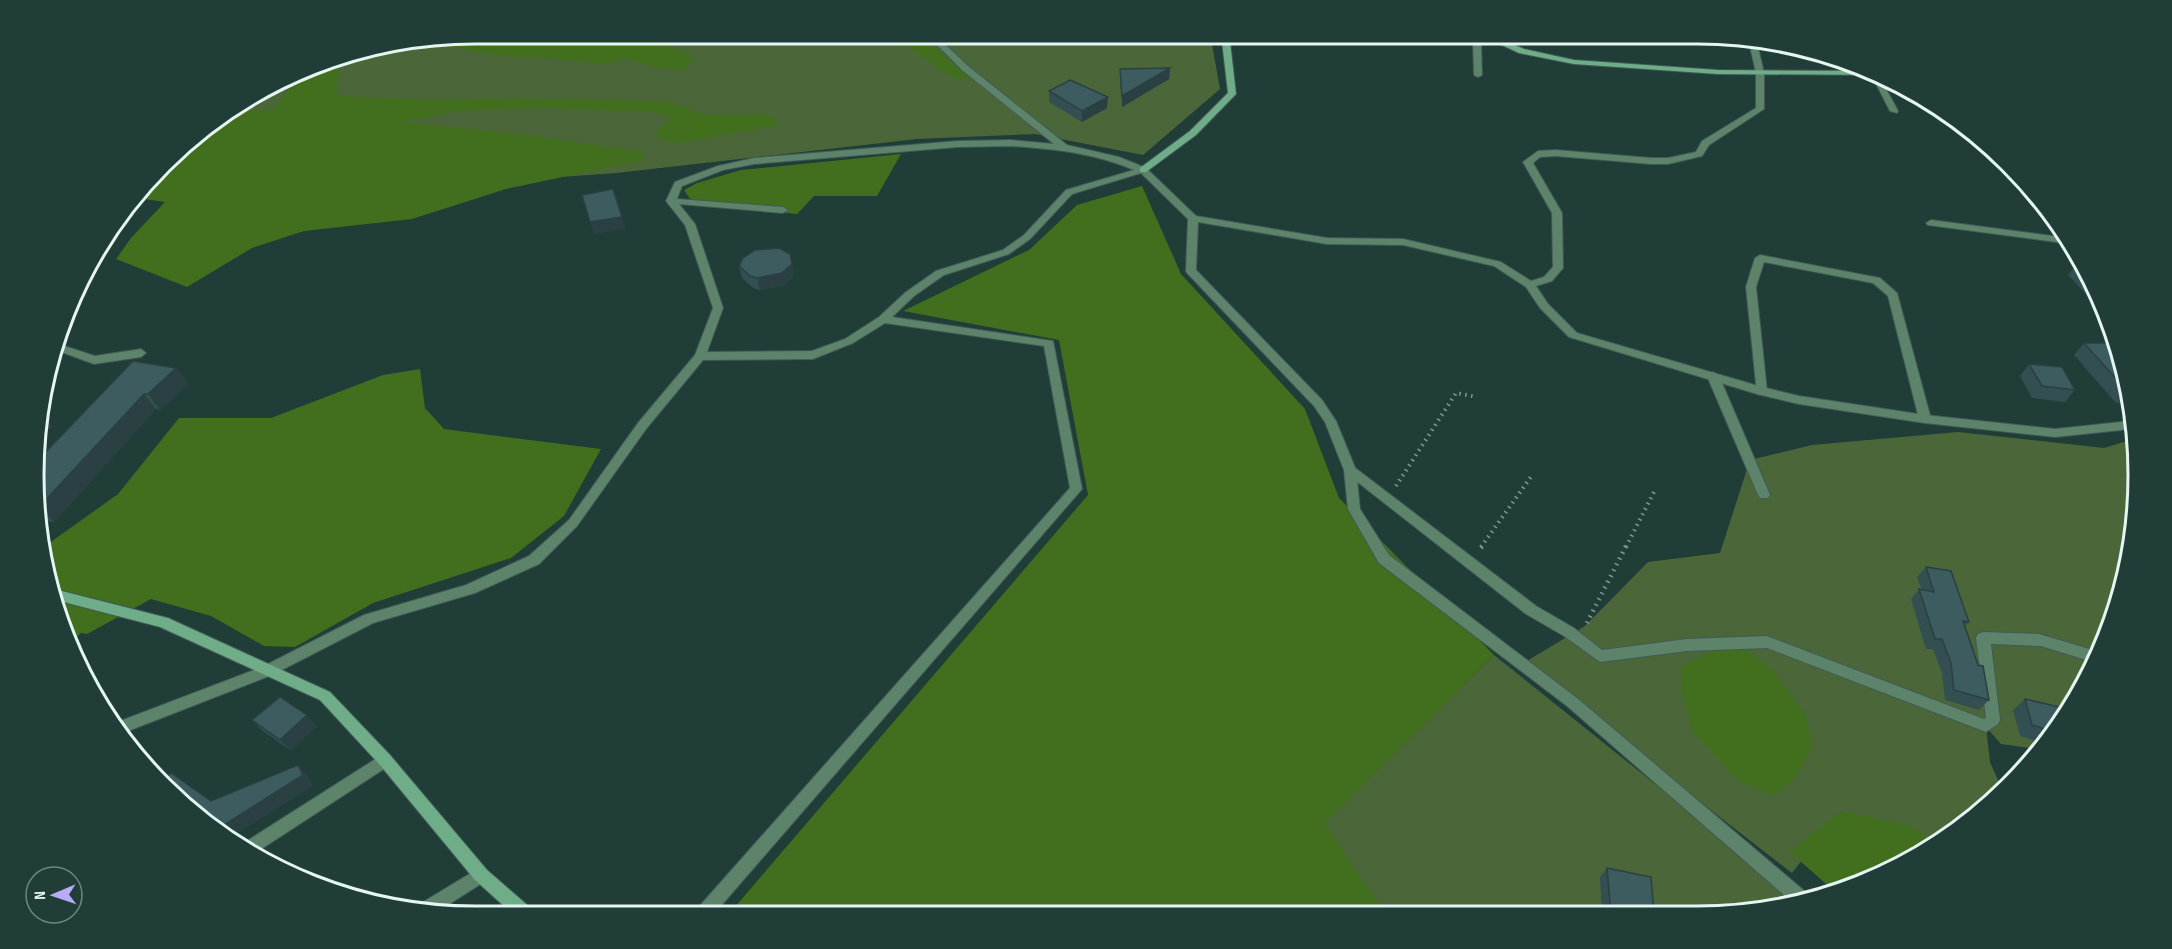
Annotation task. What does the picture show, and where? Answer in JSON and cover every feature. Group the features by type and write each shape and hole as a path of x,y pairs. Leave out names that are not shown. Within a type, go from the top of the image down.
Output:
{"street":[{"path":"940,44 965,68 1064,147"},
{"path":"700,356 813,355 849,341 883,319 910,294 940,273 1006,252 1027,237 1069,192 1143,170 1193,133 1232,94 1226,44"},
{"path":"1477,44 1478,75"},
{"path":"1506,44 1522,51 1574,62 1760,73 1854,73"},
{"path":"1530,285 1548,279 1558,268 1557,213 1528,162 1538,154 1556,153 1660,161 1699,154 1705,143 1760,109 1760,73 1754,47"},
{"path":"1880,84 1894,111"},
{"path":"671,201 678,184 721,168 754,161 958,144 1011,143 1064,147 1116,159 1143,170 1193,218 1327,241 1403,242 1497,264 1530,285 1544,306 1573,335 1761,392 1925,419 2055,433 2126,425"},
{"path":"671,201 783,210"},
{"path":"125,726 267,670 369,619 470,590 534,560 573,523 642,426 700,356 718,308 690,224 671,201"},
{"path":"1193,218 1191,271 1318,403 1330,421 1350,470 1354,509 1384,559 1572,702 1795,894"},
{"path":"1931,223 2059,240"},
{"path":"1761,392 1751,287 1760,258 1876,280 1893,295 1925,419"},
{"path":"711,906 1076,489 1049,343 883,319"},
{"path":"62,349 94,360 141,353"},
{"path":"1713,376 1764,495"},
{"path":"1350,470 1531,610 1578,639 1600,656 1687,645 1767,642 1986,726 1993,720 1983,638 2039,640 2089,655"},
{"path":"61,595 163,621 325,696 385,760 481,875 516,906"},
{"path":"254,845 385,760"},
{"path":"436,904 481,875"}],"path":[{"path":"1388,499 1456,393 1477,397"},
{"path":"1470,563 1533,474"},
{"path":"1578,639 1654,492"}],"green space":[{"path":"446,44 1212,44 1220,89 1143,155 1035,134 917,139 616,173 251,199 192,149 259,101 310,76 363,58 418,47"},
{"path":"446,44 663,44 694,57 686,69 660,68 627,59 603,64 542,57 510,57 470,51"},
{"path":"903,44 931,44 971,79 954,78"},
{"path":"341,65 336,96 429,100 507,98 664,101 706,115 769,115 779,125 673,144 654,135 671,117 655,112 539,108 459,111 400,122 527,135 644,152 644,160 506,189 412,219 304,231 252,248 187,287 116,259 131,238 165,202 143,199 190,150 246,109 273,111 294,84"},
{"path":"901,154 877,196 814,196 797,214 694,205 684,190 697,183 741,170"},
{"path":"1142,186 1181,274 1305,409 1339,498 1494,655 1324,823 1380,906 736,906 1088,495 1059,340 903,311 1029,250 1077,205"},
{"path":"420,369 425,408 444,429 601,449 564,516 511,558 373,603 295,647 264,646 211,616 151,599 87,634 81,633 76,638 58,586 49,543 118,494 179,418 271,418 383,375"},
{"path":"1958,432 2104,448 2127,441 2128,503 2114,586 2096,639 2071,690 2031,748 2001,744 1986,727 1990,762 1999,782 1960,816 1923,842 1841,811 1792,873 1522,664 1585,626 1648,562 1720,553 1750,460 1812,445"},
{"path":"1738,643 1772,670 1805,713 1813,747 1795,778 1773,796 1736,779 1692,730 1682,691 1681,666"},
{"path":"1494,655 1793,895 1754,902 1698,906 1377,906 1323,823"},
{"path":"1841,811 1911,826 1928,838 1888,861 1828,885 1790,852"}],"building":[{"path":"1170,68 1122,96 1120,69"},
{"path":"1070,80 1108,97 1082,111 1049,91"},
{"path":"613,189 622,217 590,222 582,195"},
{"path":"779,248 790,254 792,264 782,273 757,278 750,276 739,266 743,258 755,250"},
{"path":"2084,343 2108,343 2118,381"},
{"path":"133,361 176,368 148,394 144,394 44,502 44,454"},
{"path":"2029,364 2062,367 2075,390 2042,386"},
{"path":"1926,567 1951,571 1969,622 1963,621 1978,665 1983,666 1989,700 1954,690 1951,663 1942,639 1935,639 1919,589 1934,592"},
{"path":"280,697 307,715 280,740 252,720"},
{"path":"2025,699 2060,707 2045,729 2032,725"},
{"path":"298,765 303,775 224,825 190,799 167,776 171,773 211,801"},
{"path":"1607,868 1651,877 1653,906 1610,906"}]}
